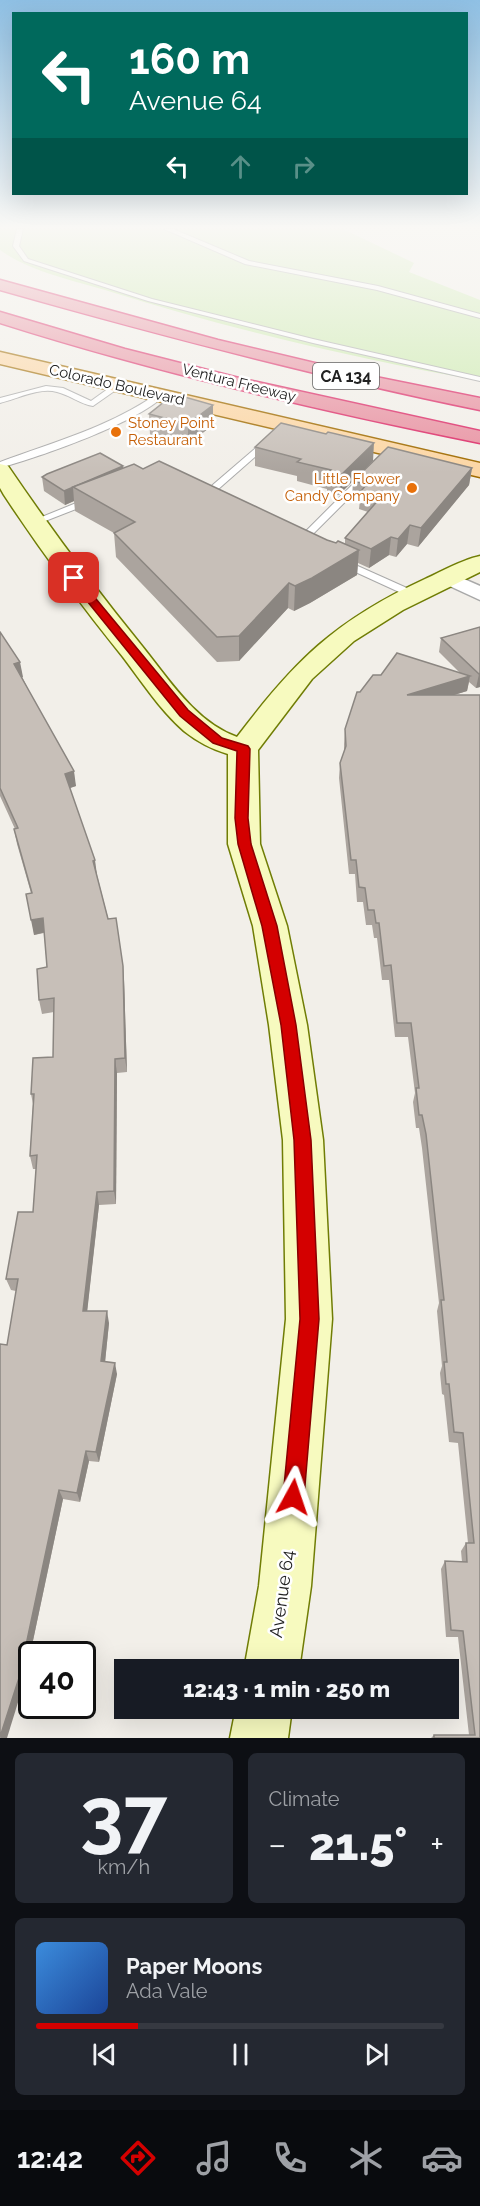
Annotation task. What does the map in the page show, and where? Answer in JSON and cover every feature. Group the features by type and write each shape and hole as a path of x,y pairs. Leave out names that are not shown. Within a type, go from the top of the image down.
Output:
{"highway":[{"path":"76,310 81,319 200,351 371,392 480,414"},
{"name":"Ventura Freeway","path":"89,310 213,344 361,380 480,404"},
{"path":"121,310 213,344"},
{"name":"Ventura Freeway","path":"0,317 233,382 398,421 480,437"},
{"path":"20,323 70,328 266,380 480,426"},
{"path":"0,329 153,370 233,382"}],"main road":[{"name":"Colorado Boulevard","path":"0,358 288,425 387,454 480,470"}],"street":[{"path":"0,471 33,523 74,578 174,703 194,723 218,740 243,749 274,706 345,635 414,595 480,563"},
{"path":"448,578 480,594"},
{"name":"Avenue 64","path":"243,749 244,844 270,926 288,1025 303,1140 309,1319 285,1586 273,1659"},
{"path":"259,1738 262,1719"}],"lane":[{"path":"190,310 480,380"},
{"path":"459,310 480,316"},
{"path":"0,401 46,388 60,390 93,404 118,385"},
{"path":"0,465 106,424 148,405 160,395"},
{"path":"215,502 200,495 288,425"},
{"path":"300,542 374,468"},
{"path":"33,523 100,496"},
{"path":"289,537 310,547"},
{"path":"330,556 414,595"}],"green space":[{"path":"173,310 480,310 480,381 385,363 244,330"}],"building":[{"path":"174,394 213,405 188,424 149,414"},
{"path":"281,423 374,443 340,476 328,473 331,470 297,462 301,459 255,447"},
{"path":"388,447 472,468 421,528 410,525 398,539 391,537 371,549 345,538 381,497 361,491 367,484 353,481"},
{"path":"100,453 123,466 64,491 42,477 47,474"},
{"path":"159,461 327,540 336,543 338,541 359,550 312,578 295,586 289,583 239,636 217,637 114,533 135,522 73,487 134,464 143,469"},
{"path":"480,627 480,673 479,674 441,638"},
{"path":"0,632 20,662 14,664 74,771 65,774 95,860 93,861 108,919 116,918 123,966 125,1058 115,1059 114,1191 97,1192 83,1311 107,1311 101,1361 115,1363 96,1452 86,1451 77,1493 59,1490 27,1641 18,1641 18,1681 0,1737 0,1344 7,1345 18,1279 6,1279 18,1212 33,1212 37,1155 30,1156 34,1094 31,1094 33,1058 53,1057 54,998 39,1000 37,969 47,967 43,918 31,920 26,894 32,893 14,829 18,828 0,788"},
{"path":"397,653 470,676 407,695 480,695 480,1738 434,1738 434,1735 475,1735 463,1631 451,1630 445,1561 467,1562 466,1543 474,1543 463,1433 454,1432 449,1384 446,1384 444,1362 447,1362 441,1300 444,1300 426,1134 422,1115 419,1115 416,1088 419,1088 411,1023 397,1023 391,965 384,966 379,923 376,923 374,910 368,910 365,888 359,887 356,860 351,860 340,763 346,746 345,729 357,692 360,692 373,675 381,675"}],"place":[{"name":"Stoney Point Restaurant","path":"116,432"},
{"name":"Little Flower Candy Company","path":"412,488"}],"route":[{"path":"74,578 174,703 194,723 218,740 243,749 244,844 270,926 288,1025 303,1140 309,1319 293,1497"}]}
